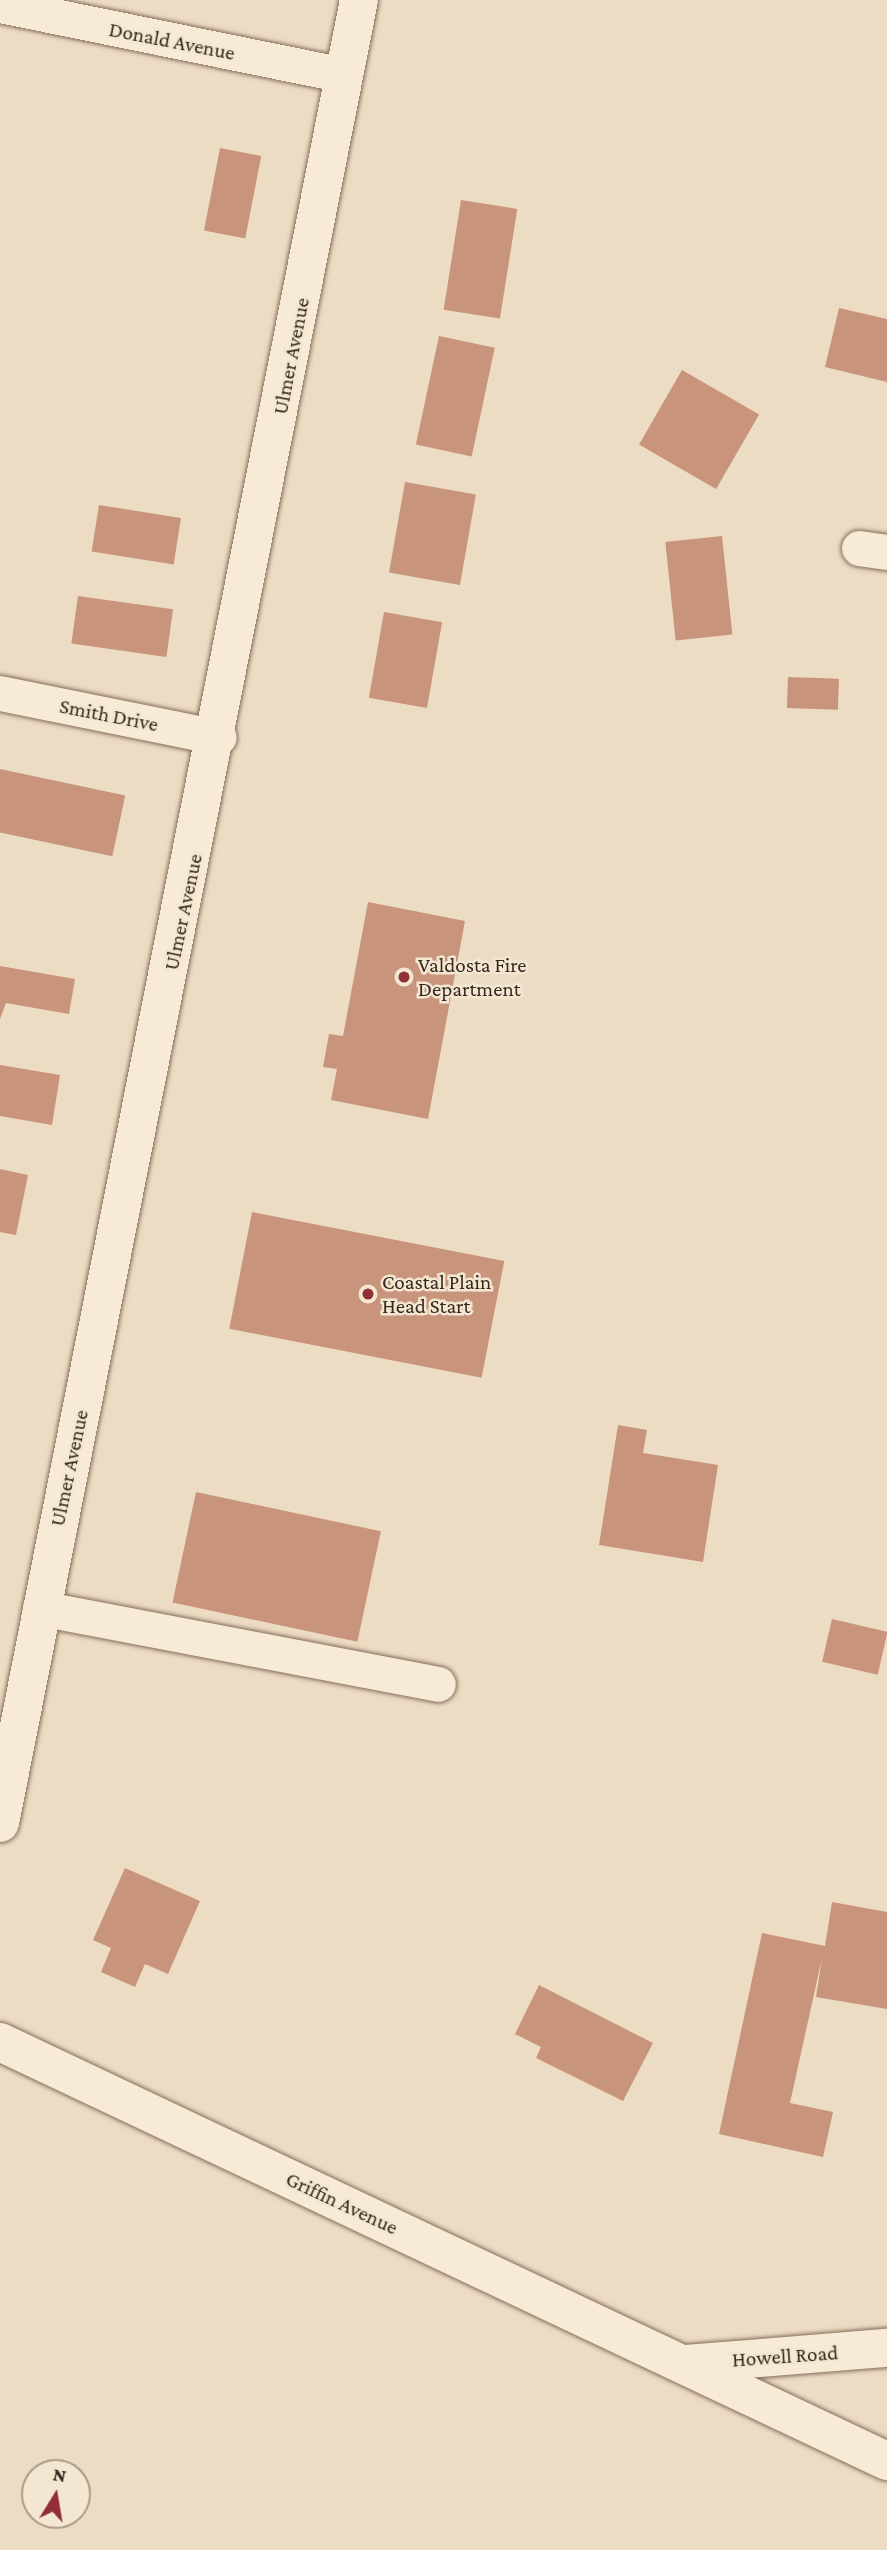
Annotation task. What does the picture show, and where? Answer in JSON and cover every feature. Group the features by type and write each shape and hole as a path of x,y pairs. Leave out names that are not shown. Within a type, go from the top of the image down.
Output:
{"street":[{"name":"Ulmer Avenue","path":"0,1823 40,1608 219,737 359,0"},
{"name":"Donald Avenue","path":"0,5 344,75"},
{"name":"Smith Drive","path":"0,693 219,737"},
{"path":"40,1608 438,1684"},
{"name":"Griffin Avenue","path":"0,2042 887,2461"},
{"name":"Howell Road","path":"684,2364 887,2348"}],"building":[{"path":"220,148 261,156 245,238 204,230"},
{"path":"461,200 517,209 500,319 444,310"},
{"path":"839,308 887,319 887,382 825,367"},
{"path":"439,336 495,348 472,456 416,445"},
{"path":"682,370 759,415 716,489 639,444"},
{"path":"405,482 476,495 460,585 389,573"},
{"path":"99,505 181,518 174,564 92,551"},
{"path":"722,536 732,634 676,640 665,542"},
{"path":"78,596 173,609 166,657 71,644"},
{"path":"384,612 442,622 427,708 369,698"},
{"path":"788,677 839,679 838,710 787,708"},
{"path":"0,769 125,796 112,856 0,832"},
{"name":"Valdosta Fire Department","path":"368,902 465,921 428,1119 331,1100 337,1069 323,1067 329,1034 343,1036"},
{"path":"0,966 75,979 69,1014 6,1003 0,1019"},
{"path":"0,1065 60,1075 52,1125 0,1116"},
{"path":"0,1169 28,1175 16,1235 0,1232"},
{"name":"Coastal Plain Head Start","path":"252,1212 504,1261 482,1378 229,1329"},
{"path":"618,1425 647,1430 643,1453 718,1465 703,1562 599,1545"},
{"path":"196,1492 381,1531 357,1642 173,1603"},
{"path":"832,1619 887,1632 878,1675 822,1662"},
{"path":"125,1868 200,1901 168,1974 145,1964 135,1987 101,1972 111,1948 93,1940"},
{"path":"832,1902 887,1912 887,2009 816,1997 822,1958 790,2103 833,2112 823,2157 719,2134 762,1933 825,1946"},
{"path":"539,1985 653,2043 623,2101 536,2058 541,2047 515,2034"}],"place":[{"name":"Valdosta Fire Department","path":"404,977"},
{"name":"Coastal Plain Head Start","path":"368,1294"}]}
